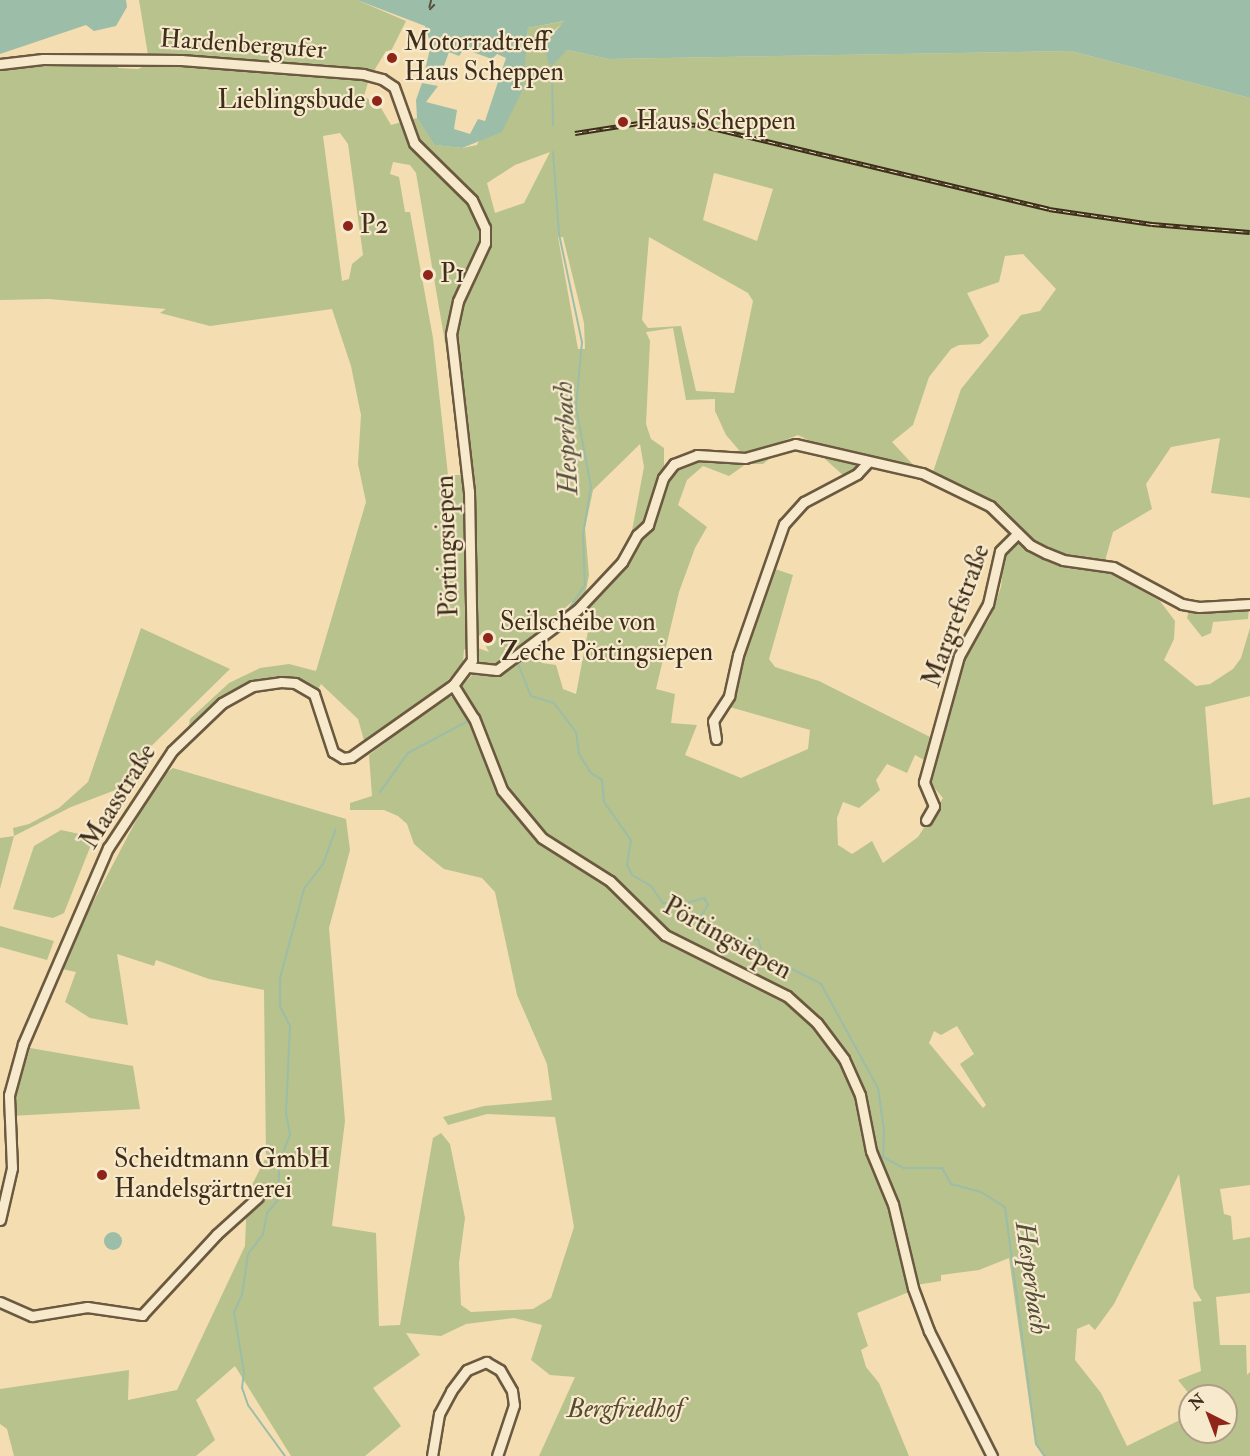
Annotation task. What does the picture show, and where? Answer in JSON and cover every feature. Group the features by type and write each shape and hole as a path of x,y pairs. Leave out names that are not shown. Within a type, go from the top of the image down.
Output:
{"street":[{"name":"Hardenbergufer","path":"0,64 43,59 181,60 373,76 394,87 411,137 432,162"},
{"name":"Pörtingsiepen","path":"432,162 472,200 485,228 485,243 458,301 451,334 469,491 469,667"},
{"name":"Margrefstraße","path":"469,667 494,671 577,610 622,562 637,535 648,525 663,478 683,458 745,458 795,444 922,473 990,506 1018,533 1046,553 1063,560 1113,567 1188,606 1250,604"},
{"path":"716,739 713,722 729,696 738,655 784,524 804,502 857,474 868,462"},
{"name":"Margrefstraße","path":"926,820 934,806 924,783 959,656 988,604 1000,551 1018,533"},
{"path":"453,685 469,667"},
{"name":"Maasstraße","path":"0,1220 12,1168 9,1095 23,1044 108,848 172,751 208,713 230,698 253,686 281,682 295,683 314,694 333,752 343,758 351,757 453,685"},
{"name":"Pörtingsiepen","path":"453,685 474,718 502,790 542,838 610,881 664,935 787,996 817,1023 844,1059 860,1095 872,1151 893,1204 913,1288 928,1331 992,1456"},
{"path":"0,1302 32,1317 87,1307 142,1315 217,1234 258,1197"},
{"path":"432,1456 439,1414 467,1370 486,1362 494,1365 512,1391 514,1405 497,1456"}],"green space":[{"path":"139,0 357,0 406,21 390,53 386,51 369,79 364,96 381,108 391,125 417,118 436,145 462,148 477,145 527,41 528,28 565,21 548,36 554,61 567,50 609,59 1071,51 1250,98 1250,498 1211,493 1220,438 1171,447 1146,484 1152,509 1113,532 1105,561 1071,559 1041,548 999,507 933,472 961,389 1021,315 1040,311 1056,289 1023,254 1005,256 999,282 967,293 989,336 980,344 959,345 951,349 929,377 913,425 892,442 919,471 866,457 859,469 845,477 825,459 830,451 798,435 744,456 726,435 715,411 715,399 686,400 673,328 646,332 650,341 646,424 651,439 664,448 664,471 699,457 728,462 779,451 763,464 746,464 729,476 703,466 687,480 678,505 707,527 695,548 679,592 656,689 675,694 671,723 697,725 685,755 741,778 808,749 810,730 726,706 769,567 793,575 769,659 775,667 819,681 932,738 928,762 915,755 907,773 887,764 876,780 880,790 859,808 843,802 837,818 838,845 852,854 872,841 883,863 918,837 943,798 930,783 929,774 962,660 990,618 1001,587 1004,558 1019,539 1064,563 1107,572 1160,601 1175,621 1174,639 1164,660 1196,686 1210,684 1233,669 1241,658 1250,628 1250,696 1205,707 1213,805 1250,797 1250,1185 1220,1189 1224,1214 1231,1216 1233,1240 1250,1237 1250,1293 1216,1297 1220,1345 1246,1345 1247,1375 1250,1372 1250,1456 1043,1456 1035,1444 1009,1258 979,1270 941,1275 941,1281 916,1285 903,1223 876,1153 858,1077 847,1057 807,1008 789,993 665,931 623,888 538,829 506,789 461,687 473,674 475,647 489,652 480,635 464,650 463,662 438,692 365,744 358,719 321,684 317,691 307,682 284,677 242,685 189,725 190,719 229,683 260,668 289,664 316,671 366,502 358,464 361,415 351,366 332,309 210,326 160,313 166,309 49,299 0,300 0,68 117,63 118,68 138,69 168,55 148,55","holes":["340,133 348,144 363,255 352,264 349,279 342,281 323,136","550,152 524,203 495,213 487,183 515,165","393,162 410,165 416,173 448,360 461,475 448,475 433,338 410,212 405,212 399,177 390,174","714,173 773,189 757,241 703,220","558,237 563,237 584,323 585,349 578,349","649,237 748,293 753,301 734,393 696,391 681,326 648,328 642,320","640,444 644,467 631,536 620,562 585,595 589,575 585,528 593,490","572,602 592,610 576,694 563,689 556,665 542,663 531,649 554,617","957,1026 974,1054 960,1064 986,1105 983,1108 929,1043 934,1031 941,1035","1179,1174 1194,1288 1202,1301 1193,1302 1201,1371 1178,1380 1181,1384 1238,1384 1238,1444 1178,1444 1178,1421 1127,1446 1101,1393 1075,1360 1077,1329 1089,1324 1095,1330 1114,1304"]},
{"path":"1249,607 1248,619 1213,622 1211,633 1202,637 1187,618 1189,610"},
{"path":"141,628 230,669 133,764 139,781 71,807 14,836 13,828 29,824 59,808 88,782"},
{"name":"Bergfriedhof","path":"447,696 456,698 467,713 495,787 539,840 614,889 641,922 661,938 785,999 826,1040 846,1071 856,1098 867,1155 888,1204 909,1292 857,1313 868,1346 861,1350 866,1367 879,1383 909,1456 539,1456 575,1377 550,1375 531,1360 542,1325 514,1318 466,1324 441,1336 406,1333 420,1355 373,1388 401,1426 365,1456 291,1456 235,1366 196,1400 215,1440 196,1456 14,1456 7,1429 0,1424 0,1389 129,1370 128,1400 177,1390 245,1246 247,1195 266,1157 264,990 209,979 156,960 154,966 117,954 128,1025 90,1018 65,1002 76,972 62,969 81,925 140,813 165,774 173,768 346,819 350,850 329,928 345,1121 332,1226 376,1233 379,1326 400,1325 433,1138 441,1133 450,1144 465,1218 459,1263 461,1305 471,1312 533,1309 551,1298 574,1227 555,1117 487,1114 448,1125 443,1117 484,1106 552,1100 547,1064 517,995 495,892 482,878 444,869 414,844 407,824 398,816 384,810 350,810 350,803 372,796 369,755"},
{"path":"61,830 89,836 91,845 64,913 53,918 13,909 34,846"},
{"path":"14,836 0,889 0,838"},
{"path":"0,926 54,941 47,960 0,947"},
{"path":"30,1048 133,1066 140,1109 10,1116"}],"shaded area":[{"path":"0,0 126,0 127,7 116,26 94,31 86,25 0,54"},
{"path":"357,0 1250,0 1250,98 1071,51 609,59 567,50 554,64 549,65 544,45 564,21 528,28 523,89 502,132 462,148 435,145 417,118 416,100 422,83 438,86 426,102 457,110 454,129 470,134 478,119 485,121 506,58 497,54 492,59 464,49 459,56 449,52 440,77 425,70 431,45 425,26"},
{"path":"113,1232 119,1235 122,1241 119,1247 113,1250 107,1247 104,1241 107,1235"}],"waterway":[{"name":"Hesperbach","path":"552,64 553,125"},
{"name":"Hesperbach","path":"553,152 559,234 582,342 576,407 591,487 583,534 585,585 566,613"},
{"name":"Hesperbach","path":"514,654 515,649 549,625"},
{"name":"Hesperbach","path":"516,659 531,696 554,703 576,732 579,754 591,773 602,780 604,802 631,840 627,865 632,875 651,886 663,903 683,904 704,898 708,905 699,920 718,941 727,944 758,939 766,966 790,968 821,984 878,1088 884,1130 883,1157 904,1168 942,1168 951,1184 981,1192 1005,1207 1036,1444 1045,1456"},
{"path":"380,792 408,753 466,722"},
{"path":"285,1456 248,1405 242,1388 244,1372 234,1312 242,1295 248,1254 263,1234 267,1213 278,1200 279,1163 290,1134 286,1114 290,1026 280,1006 280,978 304,889 323,864 336,829"}],"ferry route":[{"path":"429,8 431,0"},
{"path":"429,10 439,0"}],"railway":[{"path":"575,133 645,122 700,125 1049,209 1152,224 1250,232"}],"place":[{"name":"Motorradtreff Haus Scheppen","path":"392,58"},
{"name":"Lieblingsbude","path":"377,101"},
{"name":"Haus Scheppen","path":"623,122"},
{"name":"P2","path":"348,226"},
{"name":"P1","path":"428,275"},
{"name":"Seilscheibe von Zeche Pörtingsiepen","path":"488,638"},
{"name":"Scheidtmann GmbH Handelsgärtnerei","path":"102,1175"}]}
